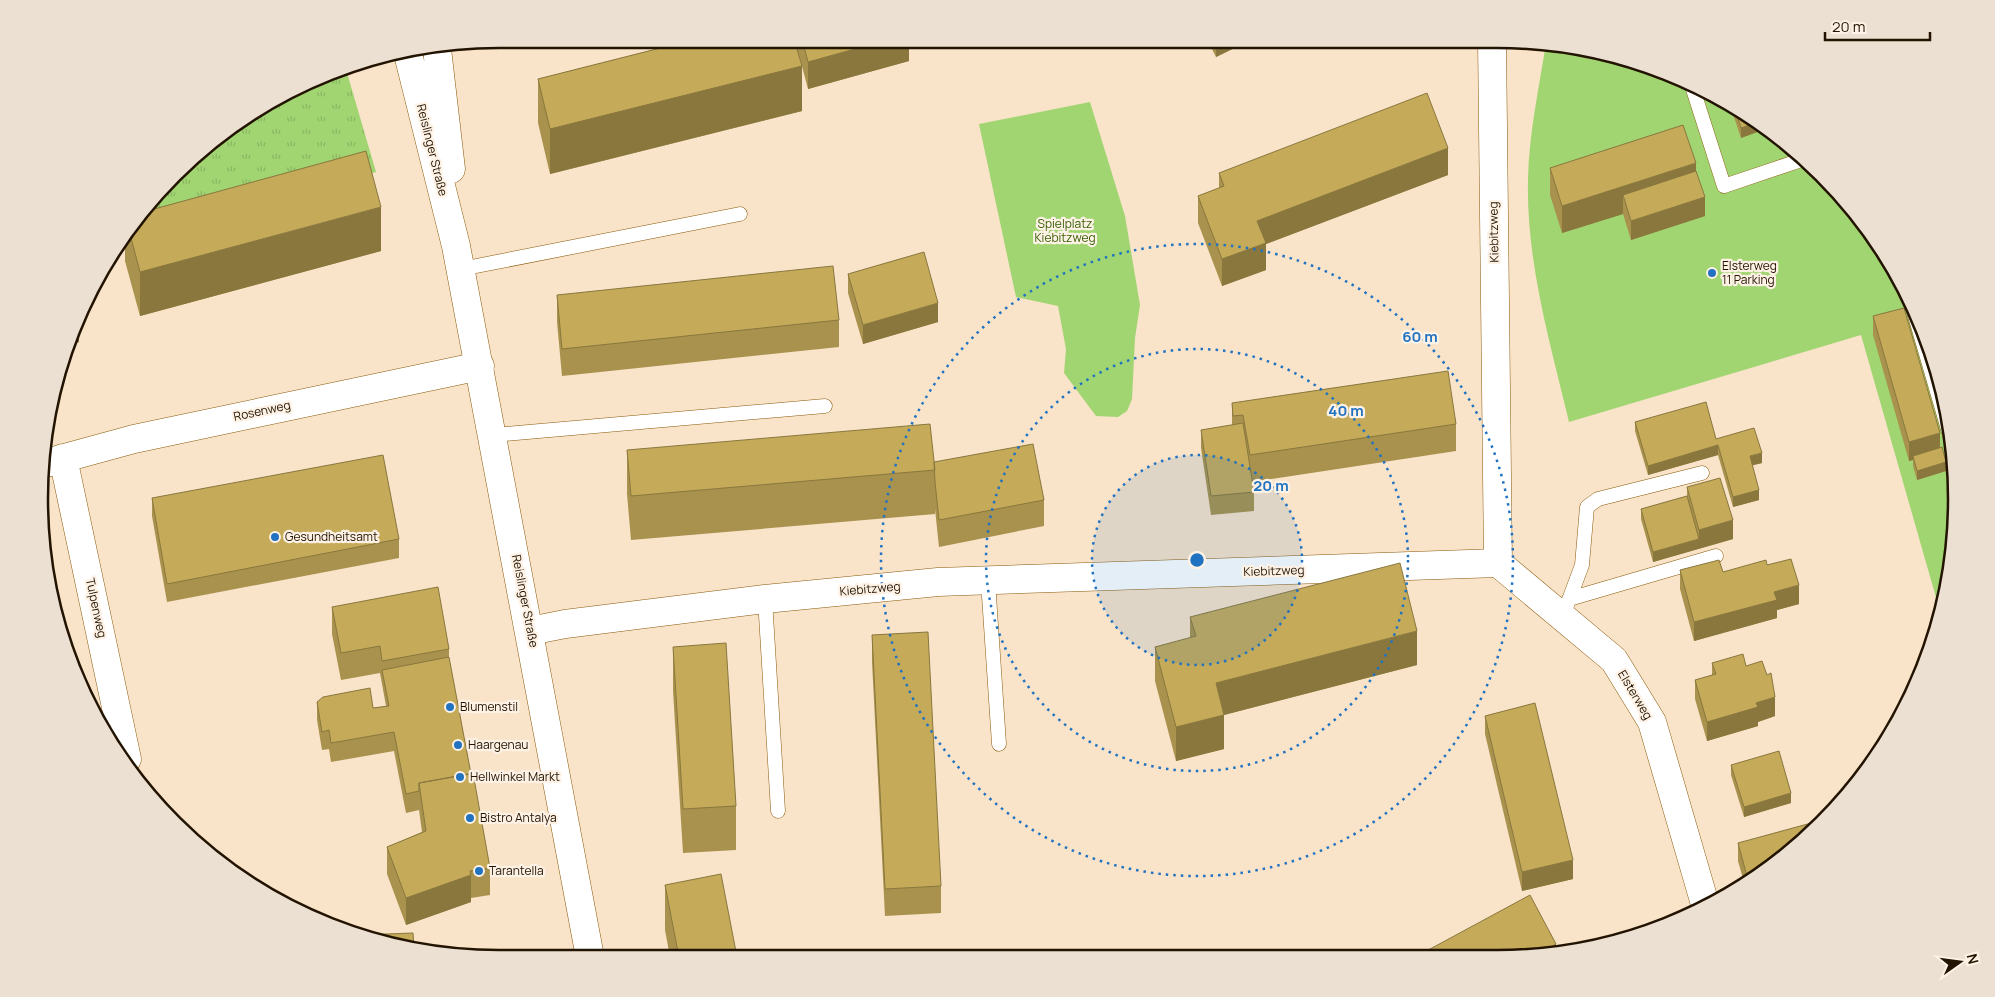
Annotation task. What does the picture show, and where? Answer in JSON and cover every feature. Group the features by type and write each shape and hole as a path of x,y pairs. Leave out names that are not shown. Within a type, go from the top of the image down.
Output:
{"street":[{"name":"Kiebitzweg","path":"530,631 565,624 765,599 938,582 1498,563 1492,48"},
{"name":"Reislinger Straße","path":"437,51 447,126 459,258"},
{"name":"Reislinger Straße","path":"409,57 459,258 589,950"},
{"name":"Rosenweg","path":"54,461 143,437 480,366"},
{"name":"Tulpenweg","path":"54,461 125,750"},
{"name":"Elsterweg","path":"1498,563 1566,608 1614,660 1652,722 1704,899"}],"lane":[{"path":"1693,93 1724,186 1797,162"},
{"path":"459,258 740,214"},
{"path":"493,435 825,406"},
{"path":"1566,608 1582,566 1587,507 1598,499 1702,473"},
{"path":"1566,608 1716,556"},
{"path":"988,581 999,744"},
{"path":"765,599 778,810"}],"green space":[{"path":"1545,50 1584,56 1641,71 1696,94 1747,124 1794,159 1836,201 1871,248 1901,299 1924,354 1932,382 1944,440 1948,498 1944,557 1936,598 1861,335 1569,422 1547,332 1531,241 1528,179 1535,111"},
{"path":"347,74 376,172 132,237 159,201 201,159 224,141 273,108 299,94"},
{"name":"Spielplatz Kiebitzweg","path":"1090,102 1125,216 1140,305 1135,338 1132,399 1127,411 1118,417 1096,416 1064,373 1066,349 1058,306 1016,297 979,124"}],"building":[{"path":"660,48 797,48 802,66 550,129 538,79"},
{"path":"804,48 859,48 808,62"},
{"path":"1427,93 1448,148 1257,221 1266,243 1222,259 1198,196 1224,186 1219,173"},
{"path":"1738,118 1749,125 1741,128"},
{"path":"1683,125 1696,163 1562,206 1550,168"},
{"path":"366,151 381,207 140,272 131,238 152,210"},
{"path":"1696,171 1705,197 1631,221 1623,195"},
{"path":"924,252 938,303 863,325 848,274"},
{"path":"833,266 839,320 562,349 557,295"},
{"path":"1904,308 1940,433 1909,442 1873,316"},
{"path":"1448,371 1456,424 1250,455 1243,415 1233,416 1232,403"},
{"path":"1706,402 1716,439 1754,428 1762,453 1750,456 1759,490 1733,497 1718,445 1648,466 1635,422"},
{"path":"1243,423 1254,492 1211,496 1201,430"},
{"path":"930,424 935,470 631,496 627,450"},
{"path":"1033,444 1044,500 939,520 934,462"},
{"path":"1942,447 1946,462 1917,471 1913,456"},
{"name":"Gesundheitsamt","path":"383,455 399,539 167,584 152,498"},
{"path":"1720,478 1733,520 1699,530 1687,487"},
{"path":"1687,496 1699,539 1653,552 1641,509"},
{"path":"1791,559 1799,585 1774,592 1777,600 1694,622 1680,570 1719,560 1723,572 1766,560 1767,565"},
{"path":"1400,563 1417,631 1216,683 1224,715 1176,727 1155,647 1196,636 1190,617"},
{"path":"438,587 449,649 382,661 380,646 341,653 332,607"},
{"path":"928,632 941,886 885,889 872,635"},
{"path":"726,643 736,806 683,809 673,647"},
{"path":"1743,654 1746,666 1762,661 1767,675 1771,673 1775,697 1756,703 1758,707 1707,722 1695,680 1716,674 1712,663"},
{"path":"449,657 471,774 419,783 419,791 406,794 394,732 331,743 329,730 322,732 317,702 323,697 370,688 373,708 389,706 382,670"},
{"path":"1535,703 1573,860 1522,872 1485,716"},
{"path":"1779,751 1791,793 1744,807 1731,765"},
{"path":"473,773 490,868 470,871 471,875 406,898 387,847 426,831 419,783"},
{"path":"1808,824 1794,838 1746,873 1738,843"},
{"path":"721,874 736,950 678,950 665,885"},
{"path":"1530,895 1556,944 1552,946 1526,949 1428,950"},
{"path":"413,933 414,941 411,941 383,934"}],"place":[{"name":"Elsterweg 11 Parking","path":"1712,273"},
{"name":"Gesundheitsamt","path":"275,537"},
{"name":"Blumenstil","path":"450,707"},
{"name":"Haargenau","path":"458,745"},
{"name":"Hellwinkel Markt","path":"460,777"},
{"name":"Bistro Antalya","path":"470,818"},
{"name":"Tarantella","path":"479,871"}]}
